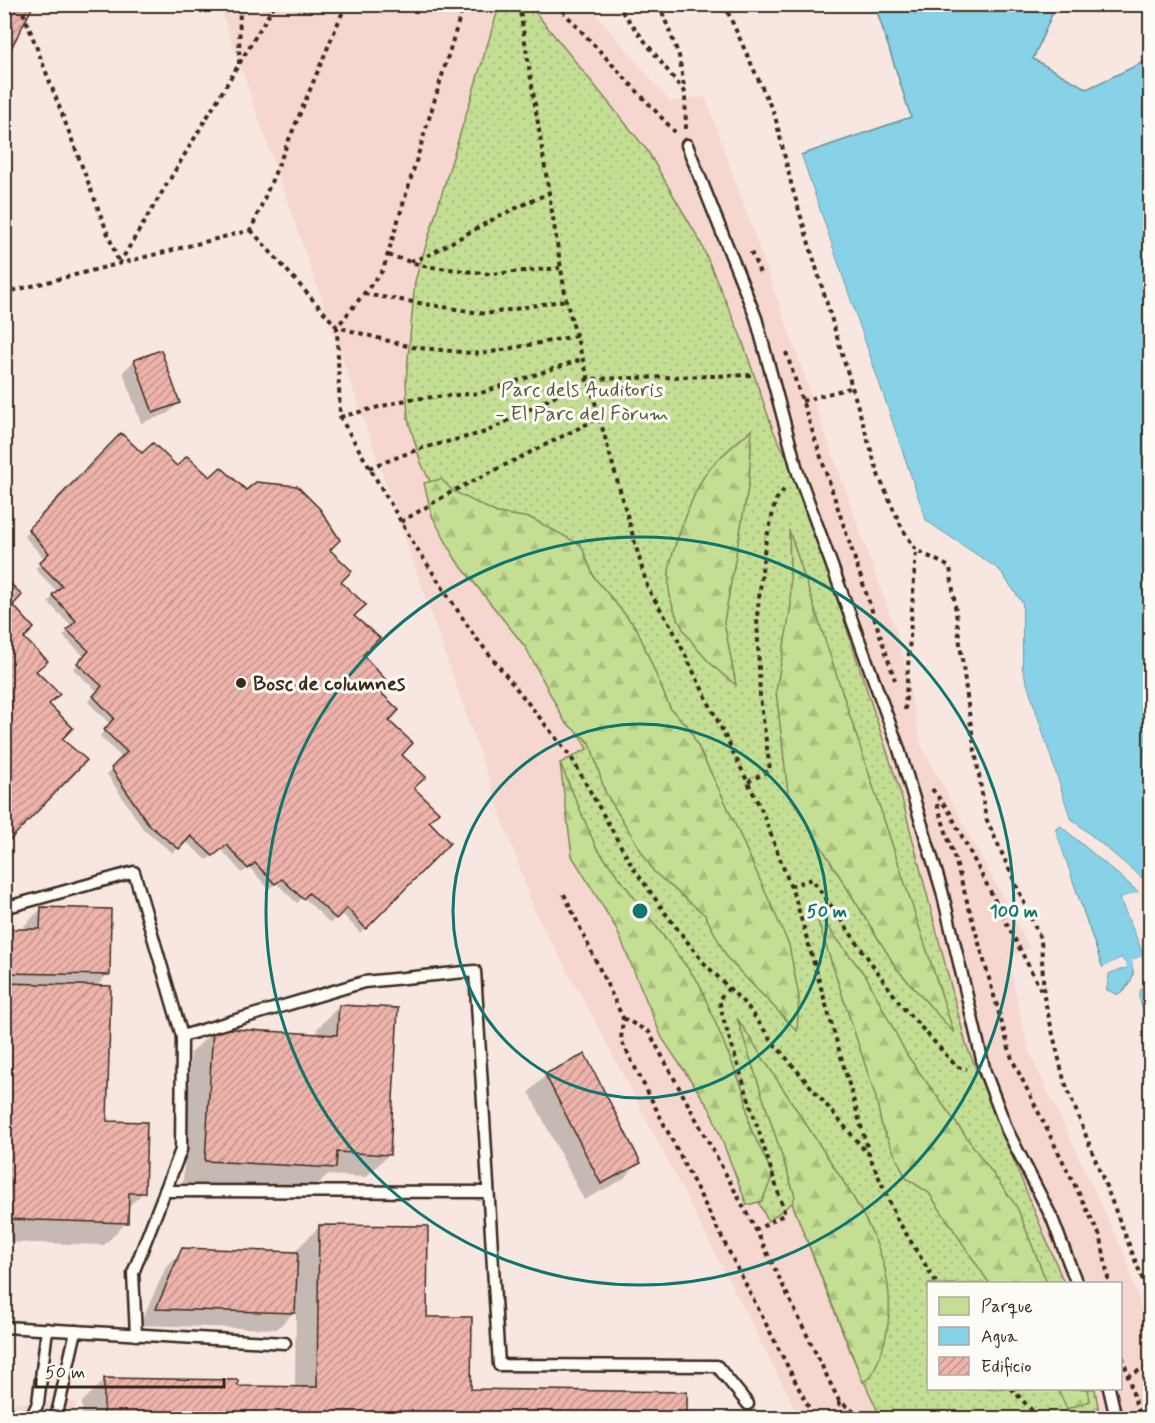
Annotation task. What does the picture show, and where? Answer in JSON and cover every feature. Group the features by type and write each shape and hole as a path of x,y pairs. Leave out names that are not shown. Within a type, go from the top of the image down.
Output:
{"lane":[{"path":"687,145 756,318 798,473 898,746 942,891 985,1072 1007,1130 1052,1218 1076,1282"},
{"path":"4,908 134,872 182,1036 181,1150 133,1273 136,1335"},
{"path":"182,1036 364,982 475,971 499,1365 717,1366 748,1404"},
{"path":"165,1191 488,1192"},
{"path":"4,1327 285,1343"},
{"path":"31,1419 38,1403 47,1329"},
{"path":"56,1419 76,1331"},
{"path":"1110,1390 1116,1419"}],"path":[{"path":"20,4 119,264"},
{"path":"239,64 240,4"},
{"path":"119,264 275,4"},
{"path":"251,230 346,4"},
{"path":"467,4 462,10 383,270 337,327 340,417 401,522 473,634 571,757 632,866 666,914 703,962 748,1007 797,1072 870,1157"},
{"path":"519,4 566,300 648,588 672,628 762,811 790,886 870,1157 897,1219 936,1282"},
{"path":"556,4 687,145"},
{"path":"616,4 685,93"},
{"path":"659,4 679,56 685,93 687,145"},
{"path":"724,4 775,116 792,187 879,477 902,528 916,550 950,567 970,720 986,818 1041,940 1044,997 1064,1080 1150,1298"},
{"path":"409,261 427,256 499,216 549,193"},
{"path":"4,293 251,230"},
{"path":"251,230 337,327 411,347 481,354 576,336"},
{"path":"388,255 409,261 490,274 560,267"},
{"path":"364,294 486,314 566,300"},
{"path":"340,417 410,399 481,393 582,359"},
{"path":"369,468 419,449 486,432 588,380 754,375 790,365"},
{"path":"802,401 853,387"},
{"path":"401,522 453,491 599,418"},
{"path":"748,782 770,770 760,697 757,616 765,545 776,500 798,473"},
{"path":"898,746 905,710 916,550"},
{"path":"932,789 949,811 1044,997"},
{"path":"790,886 812,879 901,1005 957,1067 985,1072"},
{"path":"564,894 622,1018 621,1040 814,1419"},
{"path":"729,988 719,999 723,1018 785,1214 756,1230"},
{"path":"622,1018 649,1032 756,1230 840,1401 863,1419"},
{"path":"1122,1356 1140,1419"},
{"path":"1127,1376 1150,1366"},
{"path":"1012,1390 1039,1419"},
{"path":"840,1401 840,1419"}],"shaded area":[{"name":"Parc dels Auditoris - El Parc del Fòrum","path":"219,5 589,5 670,102 705,96 901,646 921,745 1030,948 1008,958 1028,1049 1125,1255 1150,1339 1150,1418 800,1418 601,1032 535,912"},
{"path":"76,1402 74,1418 5,1418 4,1403"}],"green space":[{"name":"Parc dels Auditoris - El Parc del Fòrum","path":"531,7 647,150 700,241 741,337 773,430 787,458 818,541 900,791 966,1044 1064,1282 927,1282 927,1390 1095,1390 1100,1418 881,1418 853,1358 792,1203 768,1221 653,991 560,763 587,749 512,612 459,540 421,463 408,419 406,381 415,281 498,10"},
{"path":"752,429 749,482 724,622 736,685 710,663 679,621 669,589 669,572 677,538 703,478 721,456"},
{"path":"441,479 453,491 497,513 531,518 581,545 594,577 637,629 670,708 689,728 727,806 789,945 799,997 797,1031 728,959 705,915 654,872 605,792 590,743 565,722 526,648 456,560 432,516 424,483"},
{"path":"789,530 954,1033 897,969 788,793 776,691 791,606"},
{"path":"560,763 596,847 699,983 744,1092 750,1127 773,1175 762,1201 747,1205 710,1109 662,1038 616,928 572,856"},
{"path":"814,909 867,978 907,1055 1017,1207 1047,1282 988,1282 929,1193 906,1178 882,1127 876,1098"},
{"path":"737,1018 853,1197 880,1254 888,1283 889,1313 884,1345 870,1378 863,1382 792,1203 795,1196"},
{"path":"1058,1390 1088,1390 1090,1401 1067,1409"}],"water":[{"path":"875,5 1056,5 1033,59 1087,89 1150,59 1150,885 1070,818 1022,669 1022,603 999,570 926,521 801,155 911,117"},
{"path":"1060,825 1140,893 1120,898 1150,969 1150,1033 1138,995 1146,978 1143,957 1133,960 1133,976 1126,988 1117,995 1106,990 1109,973 1127,967 1121,958 1103,969 1055,830"}],"pier":[{"path":"798,155 801,155 926,521 999,570 1022,603 1022,669 1070,818 1150,885 1150,888 1067,819 1019,669 1019,604 997,572 923,523"},
{"path":"1059,822 1142,891 1141,895 1124,900 1150,961 1150,969 1120,898 1139,892 1060,825 1055,829 1102,968 1121,958 1128,967 1109,973 1106,990 1117,995 1129,988 1134,973 1132,960 1143,956 1146,978 1138,995 1150,1036 1135,996 1143,977 1141,960 1136,962 1137,973 1131,990 1117,998 1103,991 1107,971 1123,965 1120,962 1104,971 1100,970 1052,830"}],"building":[{"path":"17,4 34,4 4,62 4,9"},
{"path":"161,350 180,403 153,413 134,360"},
{"name":"Bosc de columnes","path":"121,433 142,453 153,443 177,466 187,456 210,477 221,467 246,490 256,482 297,486 320,509 340,540 330,550 352,571 341,582 366,605 354,616 380,638 363,655 386,680 377,689 399,710 389,721 413,743 402,755 426,777 414,788 439,812 429,821 450,843 366,929 347,908 336,919 309,893 303,899 282,879 275,884 255,863 248,869 227,845 213,856 191,836 179,849 149,825 111,768 127,752 104,730 114,718 93,696 102,686 77,663 89,651 67,630 76,621 52,595 62,586 39,563 49,553 28,529"},
{"path":"4,577 22,595 13,605 34,628 24,638 48,661 36,671 60,694 49,704 73,728 62,739 87,760 4,846"},
{"path":"41,907 111,909 110,975 4,973 4,929 40,929"},
{"path":"4,983 111,986 107,1121 147,1122 145,1193 129,1193 128,1223 4,1219"},
{"path":"339,1005 398,1008 390,1155 337,1152 336,1168 205,1161 213,1028 337,1035"},
{"path":"585,1054 641,1163 601,1184 545,1074"},
{"path":"319,1225 428,1226 427,1317 472,1317 471,1389 687,1392 687,1418 104,1418 104,1378 238,1380 238,1386 317,1387"},
{"path":"182,1248 298,1252 295,1313 156,1309"}],"place":[{"name":"Bosc de columnes","path":"241,683"}]}
